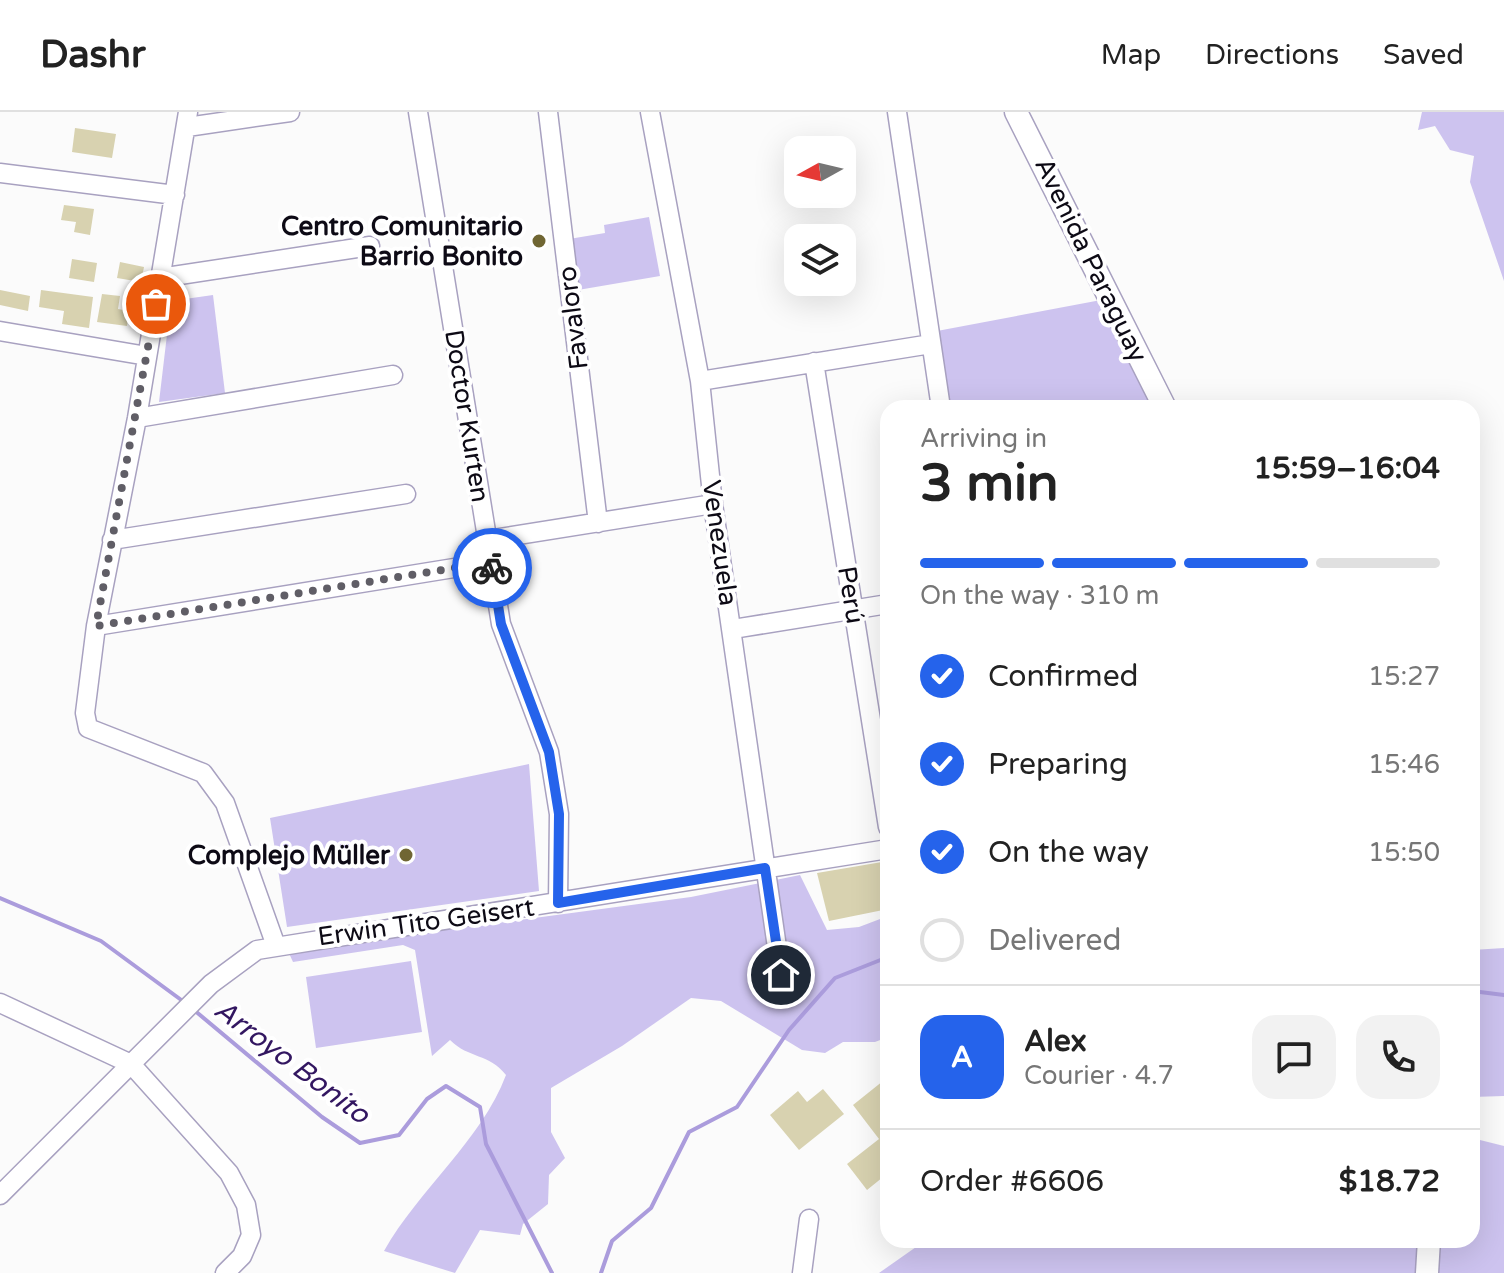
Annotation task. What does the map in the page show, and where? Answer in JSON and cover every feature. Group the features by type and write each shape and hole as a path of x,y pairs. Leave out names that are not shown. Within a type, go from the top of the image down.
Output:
{"main road":[{"name":"Avenida Paraguay","path":"1016,112 1161,400"},
{"path":"1427,1273 1429,1248"}],"street":[{"path":"276,946 225,803 203,773 88,728 85,713 96,626 137,418 188,120 290,112"},
{"name":"Doctor Kurten","path":"418,112 501,624 549,752 559,814 558,903"},
{"name":"Favaloro","path":"548,112 598,523"},
{"name":"Venezuela","path":"650,112 700,381 713,504 781,975"},
{"path":"897,112 940,400"},
{"path":"0,173 175,195"},
{"path":"160,278 370,246"},
{"path":"0,331 147,356"},
{"path":"700,381 931,344"},
{"name":"Perú","path":"814,362 880,777"},
{"path":"137,418 393,375"},
{"path":"112,540 406,494"},
{"path":"487,540 713,504"},
{"path":"96,626 491,562"},
{"path":"733,629 880,605"},
{"name":"Erwin Tito Geisert","path":"0,1195 211,984 257,950 880,850"},
{"path":"0,1003 131,1064 229,1173 246,1205 251,1235 242,1256 225,1273"},
{"path":"802,1273 809,1219"}],"shaded area":[{"path":"1422,112 1504,112 1504,281 1470,182 1474,156 1450,150 1435,126 1418,130"},
{"path":"649,217 660,276 578,290 569,239 605,233 604,225"},
{"path":"213,295 225,393 159,402 171,301"},
{"path":"1117,297 1173,400 948,400 937,331"},
{"name":"Complejo Müller","path":"529,764 539,891 287,927 270,818"},
{"path":"800,875 827,930 859,927 880,919 880,1040 843,1042 825,1053 802,1050 721,1001 691,998 622,1046 551,1088 551,1132 565,1158 549,1175 548,1204 523,1224 520,1235 480,1230 455,1273 384,1251 398,1228 481,1122 506,1075 493,1063 450,1040 432,1056 415,950 403,945 293,962 288,951 691,897"},
{"path":"1504,948 1504,1096 1480,1097 1480,950"},
{"path":"411,961 422,1032 316,1048 306,977"},
{"path":"1480,1140 1504,1146 1504,1273 879,1273 915,1248 1480,1248"}],"building":[{"path":"75,128 116,134 112,158 72,152"},
{"path":"64,205 94,209 90,235 74,232 76,222 61,220"},
{"path":"72,259 97,263 94,282 69,278"},
{"path":"120,262 144,267 141,282 117,278"},
{"path":"0,290 30,296 28,311 0,305"},
{"path":"41,290 93,297 89,328 62,324 64,311 39,307"},
{"path":"102,294 120,296 118,309 129,311 127,326 97,322"},
{"path":"880,862 880,911 829,921 817,873"},
{"path":"880,1083 880,1179 867,1190 847,1164 879,1139 853,1105"},
{"path":"823,1089 844,1114 799,1150 770,1115 798,1091 807,1102"}],"waterway":[{"name":"Arroyo Bonito","path":"0,898 101,941 184,1002"},
{"name":"Arroyo Bonito","path":"601,1273 612,1241 651,1208 689,1132 737,1107 789,1030 835,978 880,960"},
{"name":"Arroyo Bonito","path":"1480,992 1504,995"},
{"name":"Arroyo Bonito","path":"194,1010 322,1117 360,1143 399,1135 427,1099 446,1086 480,1107 486,1144 552,1273"}],"way so far":[{"path":"156,304 96,626 491,562 492,568"}],"place":[{"name":"Centro Comunitario Barrio Bonito","path":"539,241"},
{"name":"Complejo Müller","path":"406,855"}],"route":[{"path":"492,568 501,624 549,752 559,814 558,903 765,868 781,975"}]}
